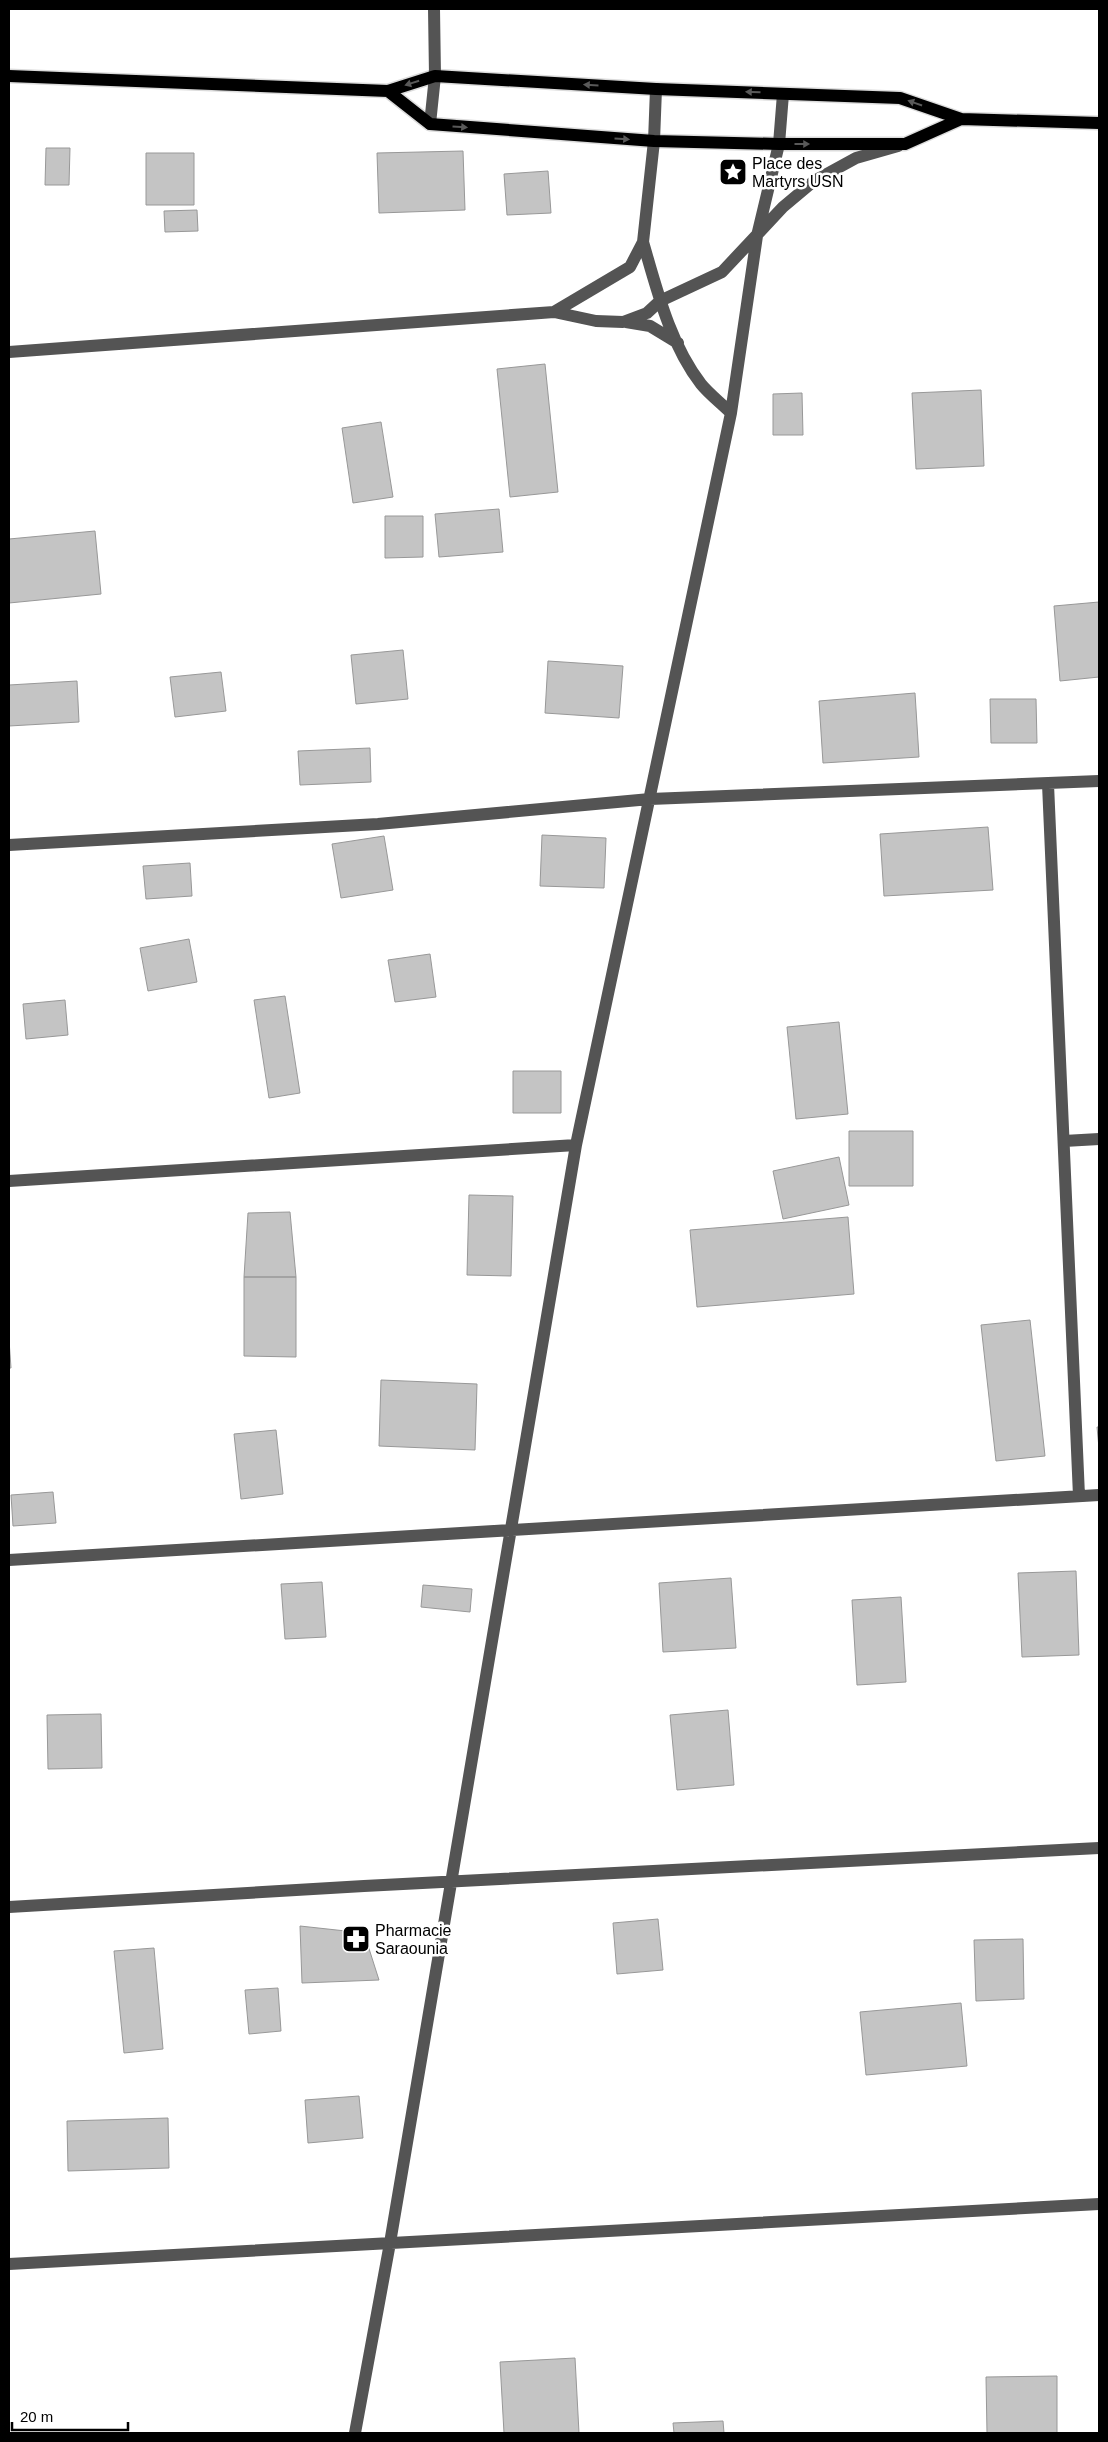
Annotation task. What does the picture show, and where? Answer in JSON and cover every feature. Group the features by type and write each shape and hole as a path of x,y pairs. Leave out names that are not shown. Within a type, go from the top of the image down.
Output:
{"main road":[{"path":"9,76 388,91 435,76 656,88 900,98 961,119 1099,123"},
{"path":"388,91 430,124 654,141 779,144 905,144 961,119"}],"street":[{"path":"430,124 435,76 434,9"},
{"path":"554,312 630,267 643,242 654,141 656,88"},
{"path":"355,2433 390,2243 576,1145 731,413 757,236 779,144 783,94"},
{"path":"623,322 647,314 660,301 722,272 783,207 814,181 856,158 905,144"},
{"path":"643,242 660,301 678,344 701,384 731,413"},
{"path":"9,352 554,312 596,320 650,326 678,344"},
{"path":"9,845 378,824 650,799 1099,781"},
{"path":"1048,784 1079,1496"},
{"path":"1064,1141 1099,1139"},
{"path":"9,1181 576,1145"},
{"path":"9,1560 1099,1495"},
{"path":"9,1907 1099,1848"},
{"path":"9,2264 1099,2204"}],"building":[{"path":"46,148 70,148 69,185 45,185"},
{"path":"463,151 465,210 379,213 377,153"},
{"path":"146,153 194,153 194,205 146,205"},
{"path":"548,171 551,213 507,215 504,174"},
{"path":"197,210 198,231 165,232 164,211"},
{"path":"545,364 558,492 510,497 497,369"},
{"path":"981,390 984,466 916,469 912,393"},
{"path":"802,393 803,435 773,435 773,394"},
{"path":"381,422 393,497 353,503 342,428"},
{"path":"499,509 503,552 439,557 435,514"},
{"path":"385,516 423,516 423,557 385,558"},
{"path":"95,531 101,594 9,603 9,539"},
{"path":"1099,602 1099,677 1060,681 1054,606"},
{"path":"403,650 408,699 356,704 351,655"},
{"path":"548,661 623,666 619,718 545,713"},
{"path":"221,672 226,711 175,717 170,677"},
{"path":"77,681 79,722 9,726 9,685"},
{"path":"915,693 919,757 823,763 819,701"},
{"path":"990,699 1036,699 1037,743 991,743"},
{"path":"370,748 371,782 300,785 298,751"},
{"path":"988,827 993,890 884,896 880,834"},
{"path":"542,835 606,838 604,888 540,886"},
{"path":"384,836 393,890 341,898 332,844"},
{"path":"190,863 192,896 146,899 143,866"},
{"path":"189,939 197,982 148,991 140,948"},
{"path":"430,954 436,997 395,1002 388,960"},
{"path":"285,996 300,1093 269,1098 254,1000"},
{"path":"65,1000 68,1035 26,1039 23,1004"},
{"path":"839,1022 848,1114 796,1119 787,1027"},
{"path":"513,1071 561,1071 561,1113 513,1113"},
{"path":"849,1131 913,1131 913,1186 849,1186"},
{"path":"839,1157 849,1205 783,1219 773,1171"},
{"path":"469,1195 513,1196 511,1276 467,1275"},
{"path":"290,1212 296,1277 244,1277 248,1213"},
{"path":"848,1217 854,1294 697,1307 690,1230"},
{"path":"244,1277 296,1277 296,1357 244,1356"},
{"path":"1030,1320 1045,1456 996,1461 981,1325"},
{"path":"9,1340 11,1368 9,1368"},
{"path":"381,1380 477,1384 475,1450 379,1446"},
{"path":"1097,1427 1099,1427 1099,1448"},
{"path":"276,1430 283,1494 241,1499 234,1434"},
{"path":"53,1492 56,1523 13,1526 11,1495"},
{"path":"1076,1571 1079,1655 1022,1657 1018,1573"},
{"path":"731,1578 736,1648 663,1652 659,1583"},
{"path":"322,1582 326,1637 285,1639 281,1584"},
{"path":"423,1585 472,1589 470,1612 421,1607"},
{"path":"901,1597 906,1682 857,1685 852,1600"},
{"path":"728,1710 734,1785 677,1790 670,1715"},
{"path":"101,1714 102,1768 48,1769 47,1715"},
{"path":"658,1919 663,1970 617,1974 613,1923"},
{"path":"300,1926 364,1933 379,1980 302,1983"},
{"path":"1023,1939 1024,1999 976,2001 974,1940"},
{"path":"154,1948 163,2049 124,2053 114,1951"},
{"path":"278,1988 281,2031 249,2034 245,1990"},
{"path":"961,2003 967,2066 866,2075 860,2012"},
{"path":"359,2096 363,2138 308,2143 305,2100"},
{"path":"168,2118 169,2168 68,2171 67,2121"},
{"path":"575,2358 579,2433 504,2433 500,2362"},
{"path":"1057,2376 1057,2433 987,2433 986,2377"},
{"path":"723,2421 724,2433 674,2433 673,2423"}],"place":[{"name":"Place des Martyrs USN","path":"733,172"},
{"name":"Pharmacie Saraounia","path":"356,1939"}]}
